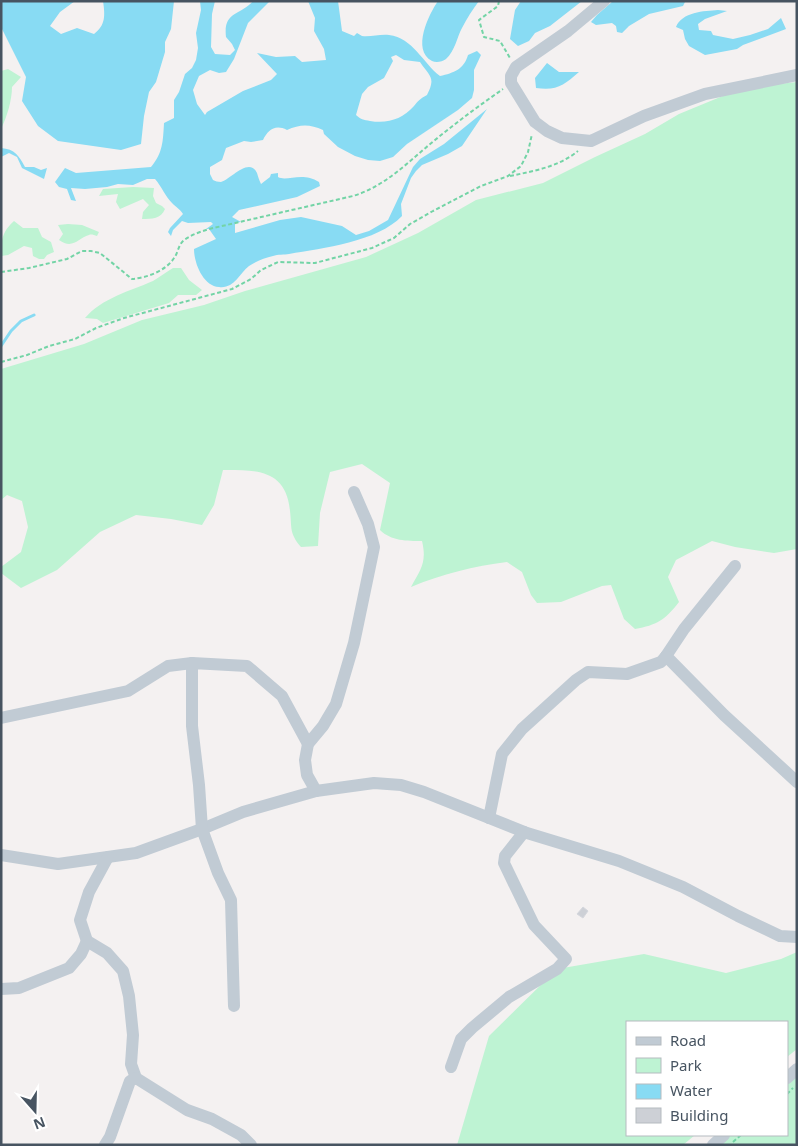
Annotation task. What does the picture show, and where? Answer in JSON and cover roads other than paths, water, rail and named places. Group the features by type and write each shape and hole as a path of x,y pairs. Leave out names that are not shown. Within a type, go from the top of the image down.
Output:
{"street":[{"path":"604,1 568,31 516,67 512,76 510,83 535,122 562,138 591,141 644,116 705,94 797,75"},
{"path":"316,791 307,775 305,760 308,744 323,726 336,704 354,643 374,547 368,524 354,492"},
{"path":"489,818 502,754 522,729 576,680 588,672 627,674 662,662 684,629 735,566"},
{"path":"666,656 724,715 797,782"},
{"path":"1,718 128,691 168,666 192,663 248,666 282,696 308,744"},
{"path":"192,663 192,726 202,829 218,873 231,900 234,1006"},
{"path":"1,855 58,864 136,853 243,812 316,791 374,784 401,785 424,792 524,832 619,861 683,887 780,936 797,937"},
{"path":"452,1067 461,1039 472,1028 509,997 557,969 566,959 534,925 504,863 505,856 524,832"},
{"path":"108,857 89,892 80,920 87,941 107,952 123,971 129,996 133,1035 131,1064 136,1078 187,1110 212,1119 241,1136 251,1145"},
{"path":"1,989 18,988 69,968 81,954 87,941"},
{"path":"105,1145 110,1137 130,1081 136,1078"},
{"path":"713,1145 723,1136"}],"water":[{"path":"1,1 75,1 60,12 50,26 61,34 77,28 94,34 103,23 103,1 174,1 171,29 165,42 165,52 156,82 149,92 141,144 121,150 58,141 38,126 22,101 26,77 1,27"},
{"path":"200,1 215,1 212,14 211,47 215,54 230,55 235,50 226,37 227,23 230,18 253,1 270,1 248,23 234,59 226,72 219,73 210,70 199,76 193,90 197,104 205,115 243,91 271,80 277,74 257,53 276,57 295,56 302,62 326,60 324,49 314,31 315,18 308,1 338,1 342,31 354,36 357,33 362,36 389,35 397,37 411,46 440,76 458,70 464,64 468,55 477,51 481,55 474,70 472,98 458,110 407,144 393,157 380,161 355,156 338,147 324,134 323,130 305,126 287,130 275,128 267,133 263,140 244,141 226,148 222,160 210,167 210,174 215,181 225,181 244,168 249,167 253,168 257,173 261,184 271,174 278,173 278,177 282,178 307,177 319,182 320,186 297,197 239,210 232,217 241,222 235,223 235,233 280,220 301,217 342,226 356,235 369,231 388,220 413,167 420,159 444,144 487,109 462,146 422,165 416,171 411,178 401,204 402,216 391,225 364,238 264,259 245,269 229,286 213,286 200,273 194,249 216,239 209,229 206,229 213,224 211,222 188,223 182,221 173,230 171,236 168,232 170,228 183,214 155,179 147,179 133,185 118,184 85,189 71,188 76,201 71,200 67,189 59,187 55,182 65,168 76,173 151,167 160,152 164,123 174,118 174,100 185,74 192,68 196,60 198,48 196,33 201,10","holes":["396,55 404,60 420,62 431,77 431,84 427,95 405,114 394,120 377,122 364,120 356,115 362,94 368,87 384,78 393,61 391,57"]},
{"path":"438,1 479,1 464,24 449,56 437,62 432,61 426,56 422,41 430,14"},
{"path":"521,1 582,1 550,26 535,33 529,41 518,46 510,39 515,10"},
{"path":"613,1 685,2 683,6 649,14 629,26 622,33 617,32 616,26 612,23 596,25 591,22"},
{"path":"718,10 727,11 705,19 698,24 699,30 711,31 713,35 733,39 768,29 781,18 786,29 737,49 705,55 689,46 683,30 676,27 688,15"},
{"path":"547,63 559,72 579,72 555,88 536,88 535,78"},
{"path":"1,148 16,154 25,167 34,167 41,170 47,168 44,179 22,168 17,157 9,153 1,157"}],"waterway":[{"path":"1,346 11,331 21,321 34,315"}]}
